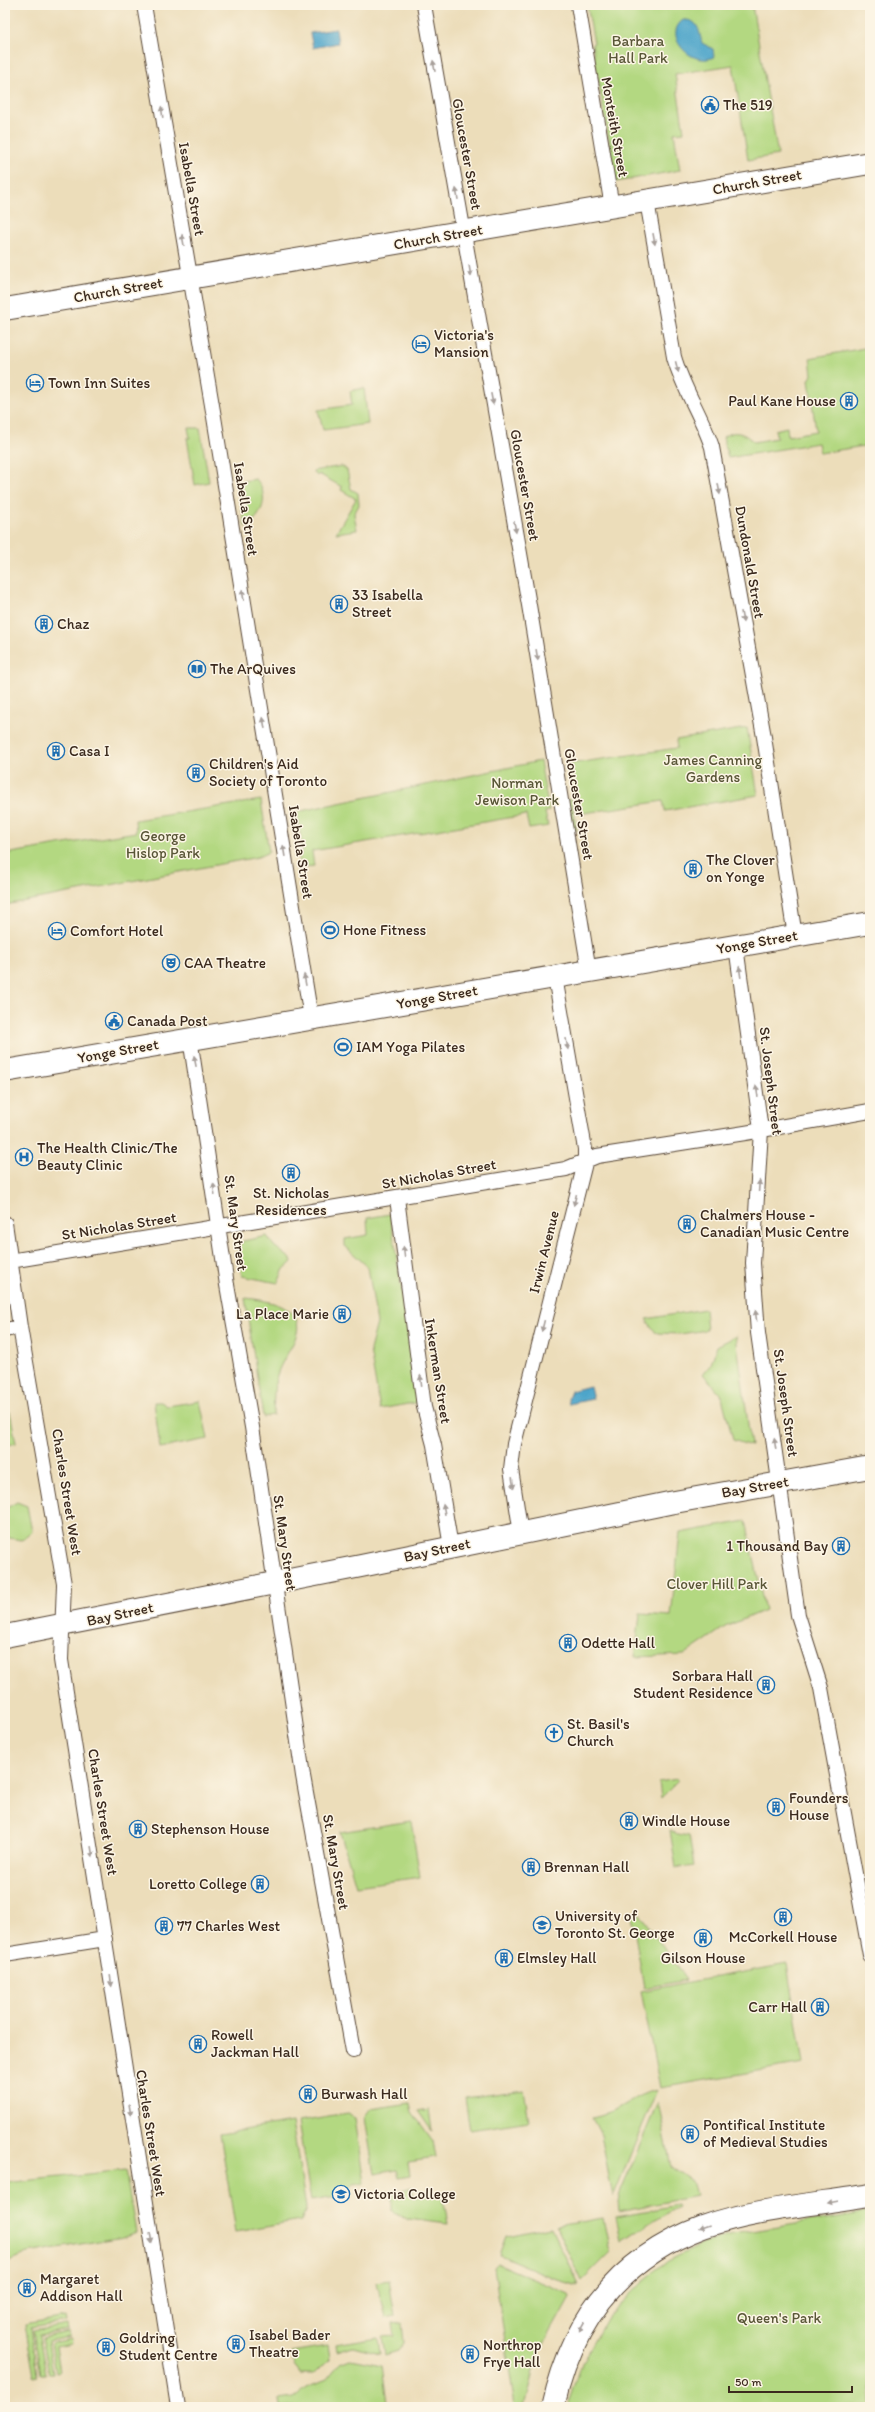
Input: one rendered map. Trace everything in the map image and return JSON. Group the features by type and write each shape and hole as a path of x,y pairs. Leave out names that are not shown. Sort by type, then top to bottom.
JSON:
{"main road":[{"name":"Church Street","path":"5,309 870,163"},
{"name":"Yonge Street","path":"5,1071 190,1038 870,923"},
{"name":"Bay Street","path":"5,1636 274,1584 669,1503 870,1467"},
{"path":"553,2407 570,2351 592,2310 624,2274 656,2250 704,2227 739,2218 870,2195"}],"street":[{"name":"Isabella Street","path":"144,5 311,1018"},
{"name":"Gloucester Street","path":"424,5 529,606 589,971"},
{"name":"Monteith Street","path":"578,5 612,207"},
{"name":"Dundonald Street","path":"647,201 674,357 681,380 706,430 712,447 764,738 795,936"},
{"name":"St. Joseph Street","path":"736,946 761,1130 753,1263 755,1305 798,1615 821,1688 870,1955"},
{"name":"Irwin Avenue","path":"521,1534 511,1469 514,1444 585,1163 585,1149 555,977"},
{"name":"St. Mary Street","path":"190,1038 303,1776 353,2051"},
{"name":"St Nicholas Street","path":"10,1261 220,1228 566,1169 585,1163 598,1156 870,1111"},
{"name":"Inkerman Street","path":"397,1198 424,1407 434,1445 451,1547"},
{"name":"Charles Street West","path":"5,1223 20,1327 64,1584 61,1660 178,2407"},
{"path":"5,1330 20,1327"},
{"path":"5,1955 105,1938"}],"green space":[{"name":"Barbara Hall Park","path":"587,5 752,5 778,155 748,160 733,65 675,74 684,132 674,133 680,170 616,182 592,44 594,43"},
{"path":"870,347 870,445 820,453 818,443 728,458 723,437 732,433 743,434 754,442 777,438 775,430 787,427 788,436 816,431 809,380 812,375 810,358"},
{"path":"364,388 368,424 323,430 318,410 352,405 350,391"},
{"path":"188,428 200,428 209,482 195,485 187,438 190,438"},
{"path":"342,466 347,470 351,489 358,493 359,505 354,514 357,530 336,533 356,499 341,490 342,487 319,474 317,476 313,471"},
{"path":"256,479 263,492 262,506 256,518 245,527 237,482"},
{"name":"James Canning Gardens","path":"747,728 758,795 665,811 663,801 578,814 569,764 677,748 676,740"},
{"name":"Norman Jewison Park","path":"540,761 549,811 545,812 548,826 529,829 526,815 312,851 314,866 304,867 300,863 299,857 303,849 296,812"},
{"path":"572,799 577,831 571,828 566,800"},
{"name":"George Hislop Park","path":"261,800 269,852 258,857 5,905 5,854 136,832 135,820"},
{"path":"390,1214 419,1402 380,1409 370,1350 377,1323 368,1267 345,1246 345,1239 368,1235 367,1218"},
{"path":"267,1236 274,1246 291,1259 292,1262 284,1269 278,1283 242,1276 238,1247 243,1241"},
{"path":"245,1298 274,1303 283,1307 291,1312 296,1319 298,1328 291,1348 277,1375 274,1390 273,1415 263,1417"},
{"path":"705,1309 707,1330 680,1334 656,1333 646,1319"},
{"path":"736,1336 751,1446 733,1440 721,1394 703,1374 711,1364 717,1346"},
{"path":"200,1401 208,1439 160,1448 154,1402 161,1402 167,1406"},
{"path":"5,1412 10,1412 16,1443 5,1446"},
{"path":"17,1502 27,1506 32,1532 22,1540 9,1538 6,1532 5,1509"},
{"name":"Clover Hill Park","path":"746,1521 765,1610 725,1627 684,1655 635,1657 640,1614 671,1616 680,1533"},
{"path":"677,1779 678,1781 661,1798 659,1782"},
{"path":"411,1821 420,1877 356,1886 340,1832"},
{"path":"670,1830 677,1834 689,1836 694,1865 676,1868"},
{"path":"640,1914 686,1980 644,1988 632,1916"},
{"path":"787,1964 803,2063 660,2088 641,1991"},
{"path":"524,2090 529,2121 470,2130 465,2098"},
{"path":"657,2090 613,2197 601,2135 592,2118 601,2116 648,2092"},
{"path":"658,2102 671,2167 692,2182 696,2196 619,2211 618,2203 621,2190"},
{"path":"410,2103 412,2112 433,2141 436,2158 408,2162 410,2176 398,2178 396,2170 374,2174 365,2117 371,2109"},
{"path":"429,2109 432,2131 418,2111"},
{"path":"347,2114 355,2118 365,2182 354,2184 349,2189 349,2195 311,2201 298,2122"},
{"path":"292,2122 306,2208 301,2221 236,2232 220,2134"},
{"path":"125,2170 136,2232 122,2237 28,2253 5,2263 5,2183"},
{"path":"412,2187 414,2197 442,2193 448,2224 408,2219 392,2211 392,2197 395,2192"},
{"path":"678,2205 679,2207 651,2222 621,2242 616,2216"},
{"name":"Queen's Park","path":"870,2212 870,2407 568,2407 582,2363 607,2318 642,2282 668,2261 700,2245 728,2235"},
{"path":"603,2218 610,2252 581,2281 556,2226"},
{"path":"551,2227 578,2285 554,2278 500,2255 507,2236"},
{"path":"498,2264 569,2294 570,2297 539,2353 525,2406 515,2407 494,2268"},
{"path":"389,2280 395,2317 385,2319 377,2282"},
{"path":"65,2317 66,2322 31,2328 38,2375 34,2376 25,2324"},
{"path":"402,2323 404,2343 398,2351 385,2355 382,2337 394,2336 392,2324"},
{"path":"67,2325 68,2330 39,2335 46,2374 41,2374 33,2331"},
{"path":"68,2332 69,2337 48,2341 53,2373 49,2373 42,2337"},
{"path":"378,2338 380,2354 353,2347 337,2352 336,2345"},
{"path":"70,2339 71,2344 56,2347 60,2371 56,2372 51,2343"},
{"path":"327,2346 329,2359 314,2374 301,2374 294,2365 291,2352"},
{"path":"350,2359 382,2365 387,2403 384,2406 280,2407 279,2400 293,2398 307,2387 327,2379 340,2363"}],"water":[{"path":"683,20 692,21 695,24 699,30 702,43 713,49 714,57 708,59 695,58 683,50 676,38 676,31 678,25"},
{"path":"336,29 338,43 313,48 310,33"},
{"path":"590,1386 593,1399 569,1404 568,1399 571,1391"}],"place":[{"name":"The 519","path":"710,105"},
{"name":"Victoria's Mansion","path":"421,344"},
{"name":"Town Inn Suites","path":"35,383"},
{"name":"Paul Kane House","path":"849,401"},
{"name":"33 Isabella Street","path":"339,604"},
{"name":"Chaz","path":"44,624"},
{"name":"The ArQuives","path":"197,669"},
{"name":"Casa I","path":"56,751"},
{"name":"Children's Aid Society of Toronto","path":"196,773"},
{"name":"The Clover on Yonge","path":"693,869"},
{"name":"Hone Fitness","path":"330,930"},
{"name":"Comfort Hotel","path":"57,931"},
{"name":"CAA Theatre","path":"171,963"},
{"name":"Canada Post","path":"114,1021"},
{"name":"IAM Yoga Pilates","path":"343,1047"},
{"name":"The Health Clinic/The Beauty Clinic","path":"24,1157"},
{"name":"St. Nicholas Residences","path":"291,1173"},
{"name":"Chalmers House - Canadian Music Centre","path":"687,1224"},
{"name":"La Place Marie","path":"342,1314"},
{"name":"1 Thousand Bay","path":"841,1546"},
{"name":"Odette Hall","path":"568,1643"},
{"name":"Sorbara Hall Student Residence","path":"766,1685"},
{"name":"St. Basil's Church","path":"554,1733"},
{"name":"Founders House","path":"776,1807"},
{"name":"Windle House","path":"629,1821"},
{"name":"Stephenson House","path":"138,1829"},
{"name":"Brennan Hall","path":"531,1867"},
{"name":"Loretto College","path":"260,1884"},
{"name":"McCorkell House","path":"783,1917"},
{"name":"University of Toronto St. George","path":"542,1925"},
{"name":"77 Charles West","path":"164,1926"},
{"name":"Gilson House","path":"703,1938"},
{"name":"Elmsley Hall","path":"504,1958"},
{"name":"Carr Hall","path":"820,2007"},
{"name":"Rowell Jackman Hall","path":"198,2044"},
{"name":"Burwash Hall","path":"308,2094"},
{"name":"Pontifical Institute of Medieval Studies","path":"690,2134"},
{"name":"Victoria College","path":"341,2194"},
{"name":"Margaret Addison Hall","path":"27,2288"},
{"name":"Isabel Bader Theatre","path":"236,2344"},
{"name":"Goldring Student Centre","path":"106,2347"},
{"name":"Northrop Frye Hall","path":"470,2354"}]}
